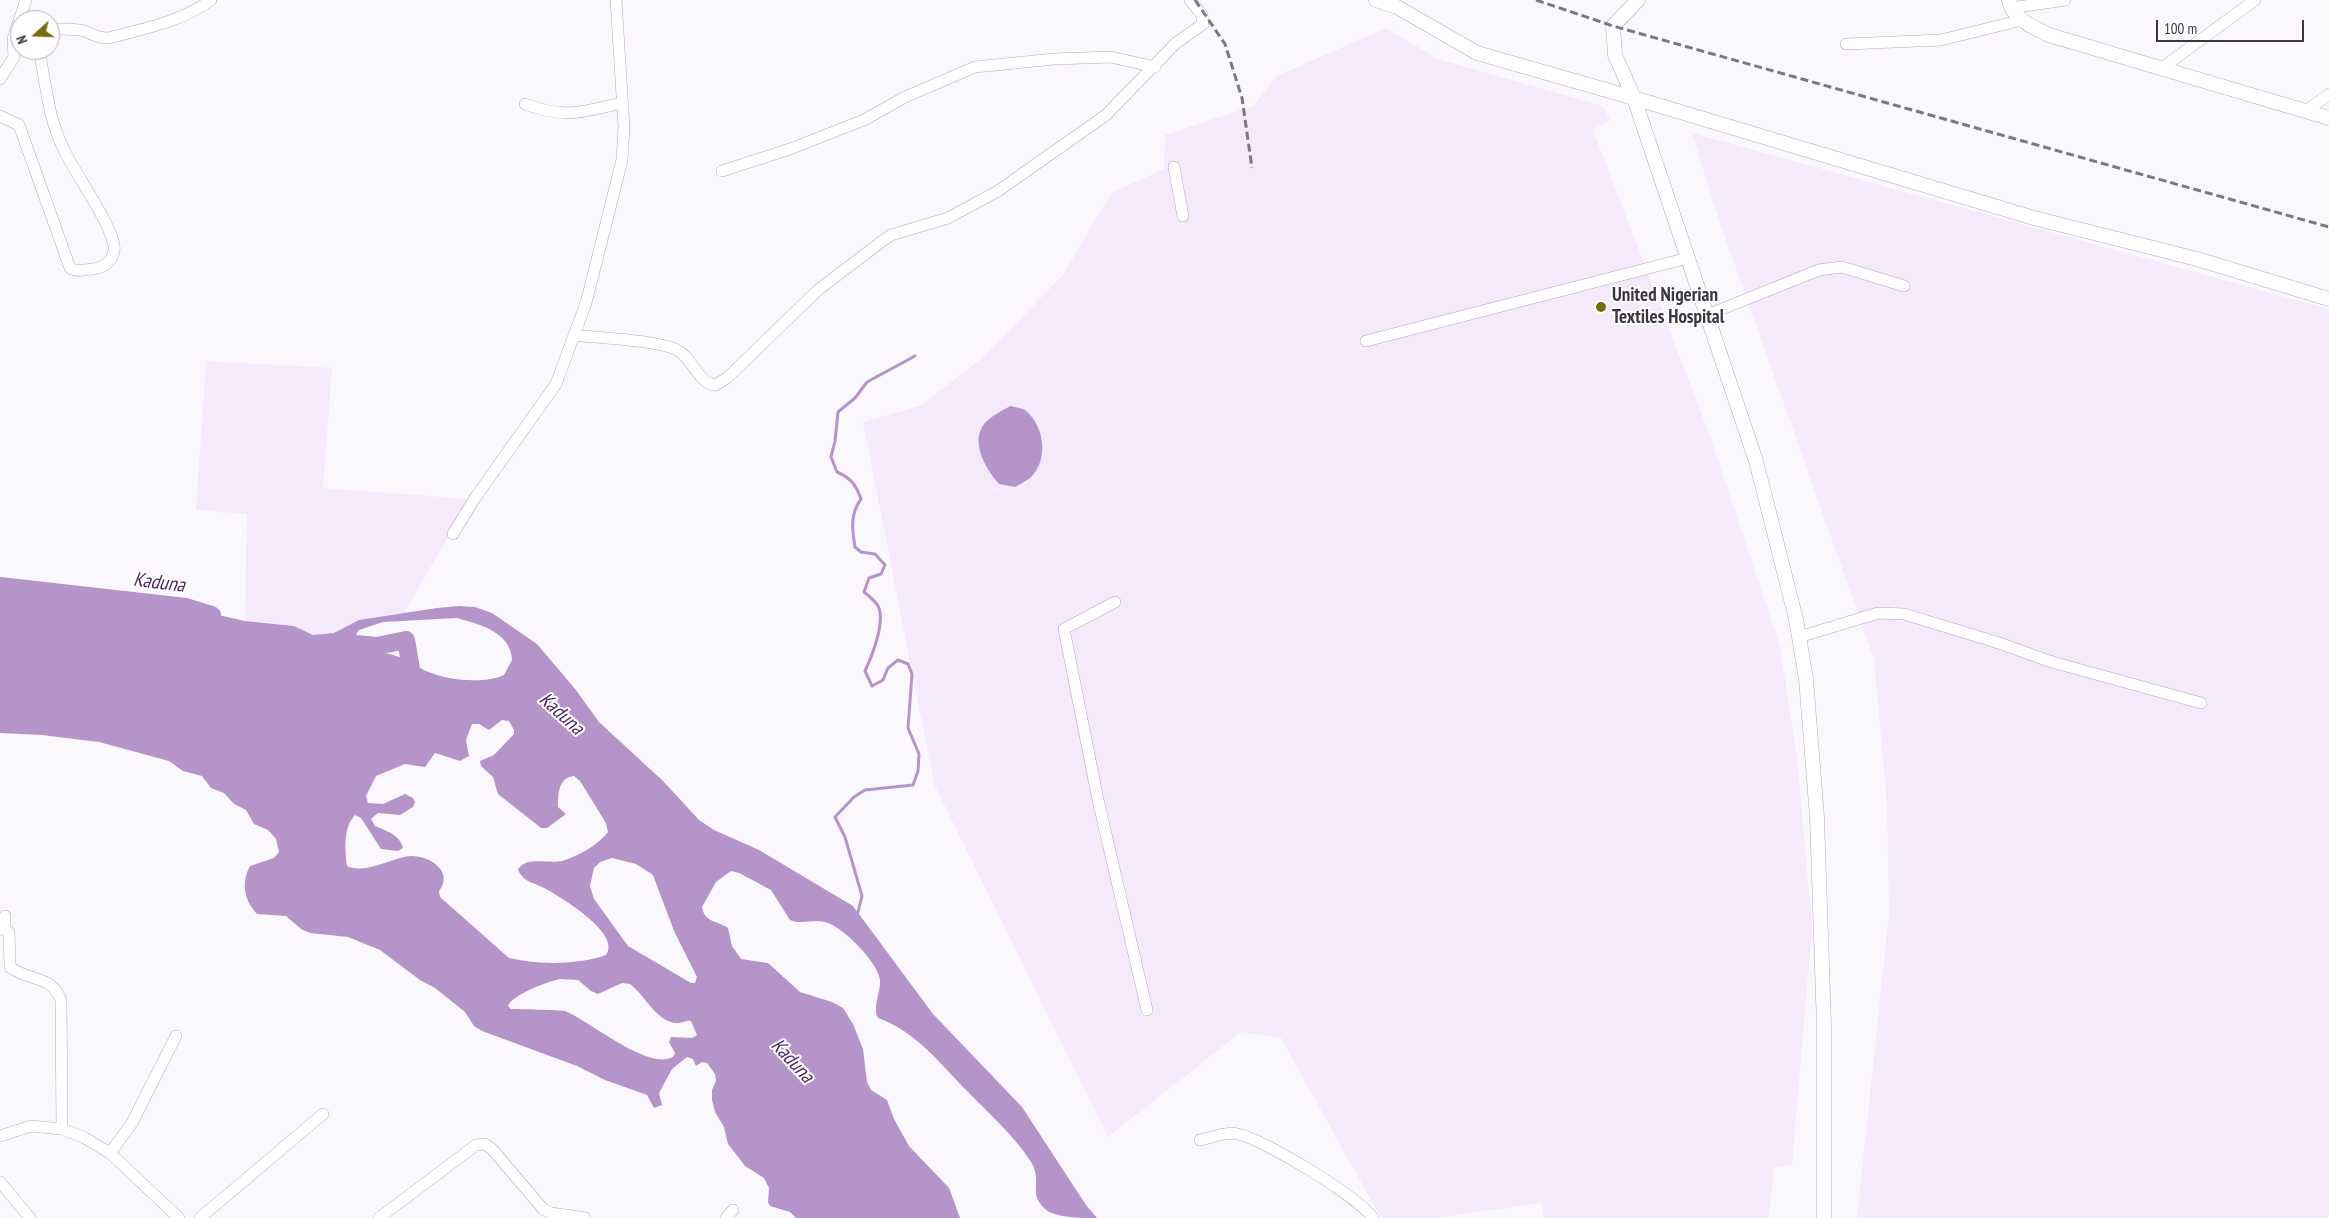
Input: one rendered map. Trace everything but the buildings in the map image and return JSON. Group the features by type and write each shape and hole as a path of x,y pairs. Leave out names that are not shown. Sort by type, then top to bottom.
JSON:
{"street":[{"path":"60,29 86,32 98,38 108,38 168,22 200,8 211,0"},
{"path":"453,534 475,498 556,384 595,268 622,160 624,127 616,0"},
{"path":"574,335 638,342 676,349 684,354 707,383 716,385 728,376 818,290 891,235 948,218 998,191 1106,115 1155,67 1176,43 1203,24 1202,15 1190,0"},
{"path":"1376,0 1397,7 1478,53 2034,218 2197,259 2329,299"},
{"path":"1638,0 1613,26 1615,56 1634,98 1758,470 1771,515 1799,637 1806,679 1817,817 1824,1026 1824,1218"},
{"path":"2010,4 2065,0"},
{"path":"2162,68 2255,0"},
{"path":"2010,4 2022,20 2049,35 2329,118"},
{"path":"1846,44 1940,40 2022,20"},
{"path":"722,171 864,120 905,97 975,67 1054,59 1112,57 1155,67"},
{"path":"0,78 12,60"},
{"path":"0,116 19,125 70,268 76,270 97,269 107,265 114,255 114,244 50,120 41,60"},
{"path":"2305,112 2329,94"},
{"path":"525,104 549,113 577,113 622,103"},
{"path":"1174,167 1183,216"},
{"path":"1366,341 1688,258"},
{"path":"1706,315 1819,270 1842,267 1904,286"},
{"path":"1114,602 1064,629 1098,800 1147,1010"},
{"path":"1799,637 1878,613 1904,614 1996,642 2052,662 2201,703"},
{"path":"5,916 4,930 9,932 5,969 48,982 57,990 61,1000 62,1129"},
{"path":"110,1153 132,1123 176,1036"},
{"path":"200,1218 323,1114"},
{"path":"0,1136 31,1126 62,1129 83,1137 110,1153 179,1218"},
{"path":"1200,1140 1235,1133 1262,1142 1349,1196 1373,1218"},
{"path":"379,1218 476,1145 485,1144 492,1149 548,1216 585,1218"},
{"path":"0,1182 30,1218"}],"shaded area":[{"path":"1386,28 1438,59 1603,106 1610,120 1593,130 1707,428 1780,647 1797,757 1812,928 1792,1164 1774,1168 1769,1218 1544,1218 1542,1203 1435,1218 1381,1218 1281,1038 1241,1032 1108,1137 934,784 863,422 920,406 981,359 1063,275 1111,193 1164,169 1165,135 1253,106 1277,76"},
{"path":"1692,133 2329,309 2329,1218 1857,1218 1889,913 1887,803 1874,659 1718,217"},
{"path":"206,361 332,368 323,488 470,499 404,613 359,620 339,631 313,635 294,626 245,621 247,514 196,510"}],"water":[{"path":"1010,406 1025,410 1031,416 1040,433 1042,442 1041,460 1037,469 1030,478 1015,487 999,484 981,456 979,447 980,431 984,424"},
{"path":"0,589 192,609 245,621 294,626 313,635 334,633 359,620 437,608 475,607 492,613 537,644 576,690 599,722 663,781 699,820 714,830 759,850 853,906 933,1014 1022,1107 1086,1205 1097,1218 1078,1218 1060,1215 1049,1212 1042,1206 1036,1194 1035,1169 1009,1134 916,1040 892,1024 878,1018 876,1004 880,980 878,973 866,955 849,937 825,922 798,922 790,920 771,890 739,873 731,871 716,882 702,907 703,912 708,919 728,928 732,946 741,959 768,963 800,992 832,1002 843,1008 853,1024 863,1049 867,1082 871,1090 887,1100 894,1119 909,1146 949,1188 960,1218 796,1218 790,1212 770,1206 768,1202 769,1188 764,1178 745,1166 728,1144 724,1127 715,1112 712,1100 712,1090 716,1081 715,1074 707,1063 702,1062 696,1066 693,1059 687,1057 672,1069 659,1093 662,1105 654,1108 647,1095 605,1080 577,1066 482,1031 474,1026 465,1012 435,988 420,980 380,950 348,937 310,933 301,929 286,916 257,914 249,903 245,891 245,879 250,866 274,858 279,852 276,839 268,830 254,824 246,810 234,804 224,793 211,788 202,776 183,771 169,761 99,742 42,735 0,733","holes":["457,618 466,620 500,636 506,642 512,660 504,675 495,678 462,680 439,676 399,657 369,649 358,643 354,638 359,630 383,622","502,720 509,721 514,730 514,734 494,755 480,761 481,766 493,777 498,794 541,828 547,828 566,814 558,807 560,787 565,780 574,776 580,781 606,823 608,832 593,846 581,853 557,862 537,861 526,863 518,870 524,878 564,900 598,927 606,937 609,947 606,955 583,961 558,963 533,962 509,958 440,897 439,891 444,878 438,866 433,862 411,856 370,867 354,868 347,866 345,846 347,832 348,826 355,815 361,818 381,849 398,851 403,848 396,837 375,826 371,819 378,813 400,815 413,807 415,802 413,798 405,794 383,804 368,803 366,796 376,776 405,764 425,767 435,753 460,761 469,756 466,740 472,724 479,724 489,730","612,858 636,864 653,875 674,931 697,977 695,983 691,983 628,946 594,899 590,886 594,868 600,862","560,979 578,980 591,991 598,994 622,983 630,984 656,1012 668,1021 675,1023 691,1021 697,1035 692,1038 671,1037 669,1042 675,1053 673,1057 662,1059 649,1057 634,1051 565,1011 511,1009 508,1006 516,997"]}],"waterway":[{"path":"857,916 862,896 845,837 835,817 854,797 865,790 913,785 918,771 919,754 908,728 912,674 908,664 898,660 888,668 883,680 872,686 865,671 877,638 880,612 874,600 864,592 869,578 881,574 885,565 875,554 861,552 855,547 853,516 861,499 852,482 837,472 831,457 838,412 855,398 867,382 915,356"},
{"name":"Kaduna","path":"0,586 186,607 212,615"},
{"name":"Kaduna","path":"335,642 377,646 406,640 414,686"}],"railway":[{"path":"1195,0 1225,44 1242,98 1252,168"},
{"path":"1536,0 1613,26 2329,227"}],"place":[{"name":"United Nigerian Textiles Hospital","path":"1601,307"}]}
